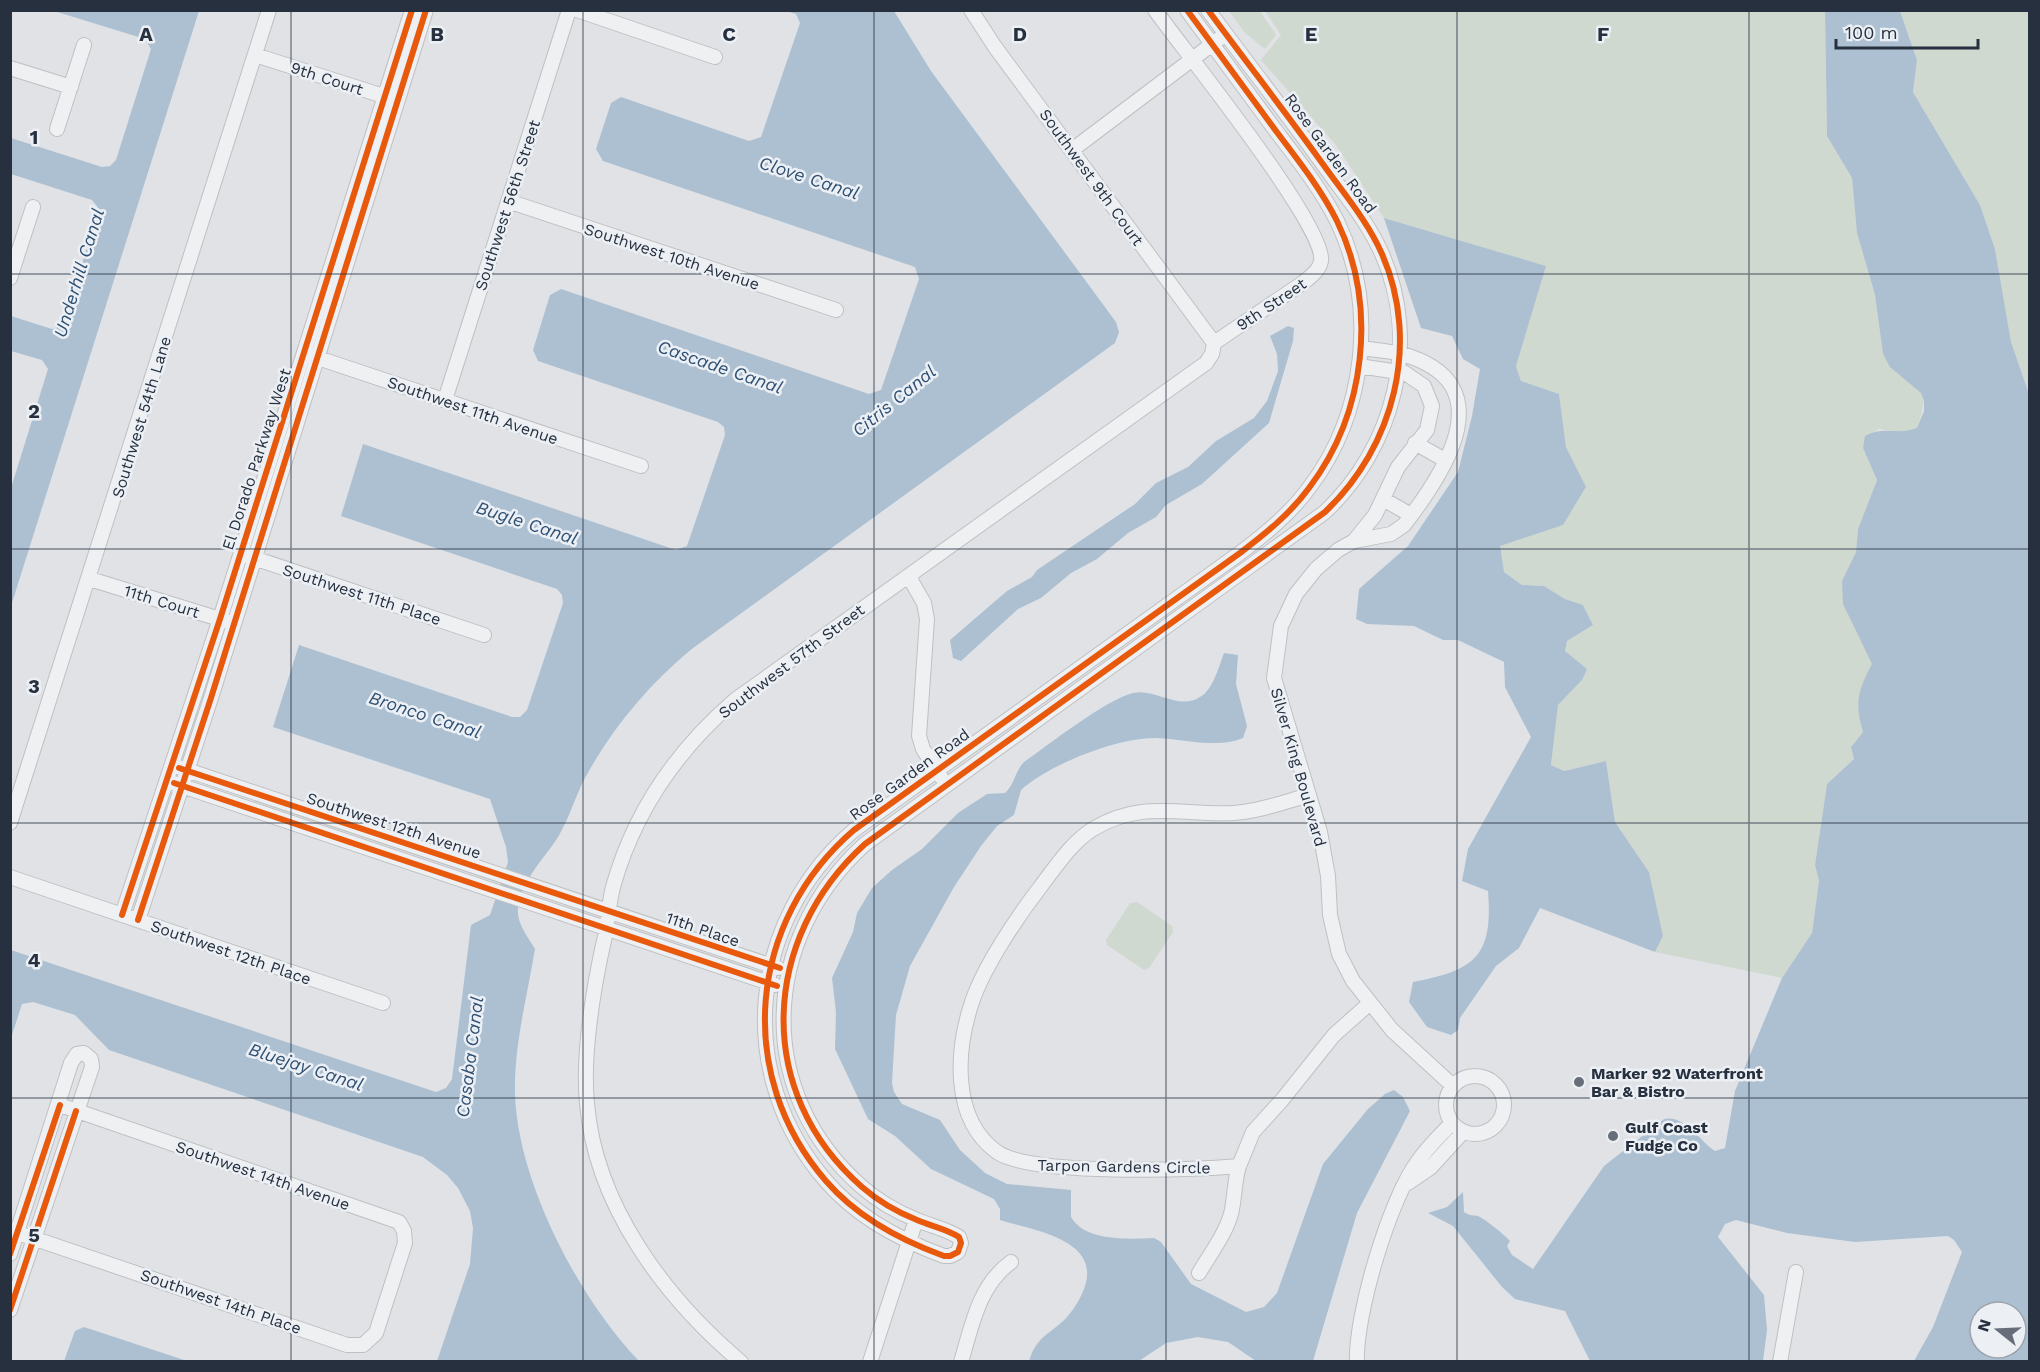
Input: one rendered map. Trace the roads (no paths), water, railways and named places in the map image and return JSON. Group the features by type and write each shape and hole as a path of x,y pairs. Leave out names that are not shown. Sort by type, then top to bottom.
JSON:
{"street":[{"name":"Southwest 54th Lane","path":"10,823 90,579 269,10"},
{"name":"El Dorado Parkway West","path":"392,98 411,10"},
{"name":"El Dorado Parkway West","path":"122,915 240,554 310,355 392,98 426,10"},
{"name":"Southwest 56th Street","path":"445,400 569,10"},
{"path":"577,10 715,57"},
{"name":"Southwest 9th Court","path":"972,10 1214,343"},
{"path":"1155,10 1191,61"},
{"name":"Rose Garden Road","path":"1187,10 1319,189 1338,222 1351,259 1359,293 1361,348 1359,366 1347,416 1331,454 1310,488 1281,520 1238,554 854,830 823,861 788,917 771,965 764,1022 768,1058 778,1100 790,1128 805,1154 838,1193 863,1215 908,1242 944,1256 954,1255 960,1248 959,1237 916,1220 885,1204 862,1187 831,1155 811,1126 794,1085 787,1059 783,1020 788,971 804,922 835,874 865,844 1325,512 1352,484 1373,451 1388,416 1398,371 1400,329 1395,290 1376,242 1350,201 1208,10"},
{"path":"1072,150 1226,34"},
{"path":"57,129 84,45"},
{"name":"9th Court","path":"255,55 392,98"},
{"name":"9th Street","path":"1191,61 1289,192 1316,239 1322,260 1317,271 1304,282 1214,343"},
{"path":"10,68 71,87"},
{"name":"Southwest 10th Avenue","path":"508,201 836,310"},
{"path":"10,278 15,247 33,207"},
{"name":"Southwest 57th Street","path":"741,1362 689,1314 653,1268 620,1212 601,1165 589,1116 586,1080 606,930 613,888 635,828 662,780 695,737 735,700 1206,363 1212,354 1214,343"},
{"path":"1359,366 1405,373 1424,386 1432,402 1456,394 1437,370 1400,354 1361,348"},
{"name":"El Dorado Parkway West","path":"138,920 255,559 310,355"},
{"name":"Southwest 11th Avenue","path":"310,355 642,466"},
{"name":"Silver King Boulevard","path":"1453,1086 1392,1030 1353,981 1339,954 1330,915 1328,876 1320,832 1276,692 1274,678 1277,643 1288,609 1305,582 1326,559 1354,541 1391,534 1411,515 1445,460 1456,437 1461,412 1456,394"},
{"name":"Silver King Boulevard","path":"1354,541 1383,499 1398,467 1427,430 1431,420 1432,402"},
{"path":"1415,443 1445,460"},
{"path":"1383,499 1411,515"},
{"name":"Southwest 11th Place","path":"240,554 484,635"},
{"path":"909,577 918,590 927,619 919,736 936,771 946,785"},
{"name":"11th Court","path":"90,579 235,624"},
{"name":"Southwest 12th Avenue","path":"171,765 609,912"},
{"name":"Southwest 12th Avenue","path":"166,780 606,930"},
{"name":"Tarpon Gardens Circle","path":"1239,1166 1199,1169 1037,1166 1019,1162 998,1153 971,1123 963,1101 961,1075 964,1038 972,1001 1015,920 1069,849 1092,830 1120,815 1152,809 1233,813 1262,809 1309,795"},
{"name":"Southwest 12th Place","path":"10,877 383,1003"},
{"name":"11th Place","path":"609,912 788,971"},
{"name":"11th Place","path":"606,930 785,988"},
{"name":"Tarpon Gardens Circle","path":"1199,1273 1226,1228 1231,1213 1239,1166 1252,1131 1282,1100 1334,1035 1370,1002"},
{"path":"10,1254 60,1105 71,1063 77,1054 84,1053 91,1059 92,1067 10,1310"},
{"path":"1466,1077 1482,1077 1496,1086 1504,1102 1503,1111 1495,1126 1480,1134 1457,1127 1446,1105 1453,1086 1466,1077"},
{"name":"Southwest 14th Avenue","path":"60,1105 394,1219 403,1227 405,1237 391,1288"},
{"path":"1357,1362 1361,1316 1389,1220 1417,1162 1457,1127"},
{"path":"870,1362 916,1220"},
{"name":"Southwest 14th Place","path":"18,1233 356,1346 369,1342 376,1333 391,1288"},
{"path":"961,1362 982,1296 994,1276 1011,1262"},
{"path":"1780,1362 1796,1272"}],"water":[{"path":"54,11 199,11 11,606 11,488 48,369 42,360 11,351 11,316 52,329 63,325 99,209 92,200 11,174 11,138 102,167 110,166 116,160 151,49 145,39"},
{"path":"786,11 894,11 931,71 1116,322 1119,332 1115,343 693,648 661,676 619,724 607,742 585,778 562,830 524,887 518,908 523,930 535,949 519,1039 515,1093 518,1127 527,1163 539,1200 555,1237 595,1305 639,1361 437,1361 470,1264 473,1228 470,1211 458,1188 447,1175 423,1157 109,1050 75,1015 33,1002 22,1004 11,1038 11,950 436,1092 446,1088 452,1079 471,925 490,915 508,862 506,847 490,799 273,727 299,645 512,717 520,717 527,710 563,603 562,595 557,589 341,516 363,444 676,550 687,546 725,435 724,427 718,422 538,361 533,350 550,295 561,289 869,394 881,390 919,279 915,267 603,161 596,149 611,103 621,97 749,141 761,137 800,23 796,14"},
{"path":"1825,11 1900,11 1917,60 1913,92 1980,205 1995,249 2011,342 2029,394 2029,1361 1914,1361 1933,1327 1962,1252 1954,1240 1948,1236 1855,1242 1787,1233 1736,1220 1725,1224 1718,1237 1764,1295 1767,1330 1763,1361 1590,1361 1565,1311 1515,1299 1502,1287 1453,1226 1428,1213 1447,1207 1463,1192 1464,1212 1478,1216 1500,1231 1510,1241 1507,1246 1512,1255 1533,1269 1604,1166 1664,1119 1678,1120 1685,1124 1715,1151 1725,1148 1735,1091 1782,978 1812,933 1819,881 1815,865 1827,784 1854,759 1851,747 1863,732 1858,705 1859,697 1872,664 1843,604 1842,581 1856,552 1858,529 1877,480 1863,448 1865,436 1879,431 1903,431 1917,428 1924,411 1921,393 1890,367 1883,354 1875,295 1857,233 1852,178 1827,136"},
{"path":"1384,218 1546,266 1516,366 1521,381 1559,394 1566,447 1586,487 1563,525 1500,546 1504,572 1522,585 1544,586 1565,599 1583,605 1593,625 1567,641 1565,651 1587,669 1582,680 1558,705 1551,765 1564,771 1606,761 1615,822 1649,872 1663,936 1655,952 1540,908 1519,948 1496,966 1460,1018 1458,1030 1451,1035 1427,1027 1409,1002 1413,982 1452,972 1466,965 1483,945 1489,913 1488,891 1462,881 1468,849 1531,737 1505,687 1504,662 1458,640 1443,640 1414,626 1367,624 1356,619 1359,589 1408,546 1458,472 1472,416 1480,369 1463,359 1452,336 1421,328"},
{"path":"1288,326 1294,328 1293,341 1269,423 1202,484 1166,505 1156,517 1128,533 1097,559 1071,573 1041,598 1018,609 961,661 953,658 950,640 1007,591 1032,577 1037,570 1135,504 1156,483 1188,467 1216,441 1254,418 1267,401 1278,371 1277,354 1270,336"},
{"path":"1224,653 1238,655 1236,684 1247,726 1243,738 1222,743 1157,738 1123,742 1066,762 1021,790 1014,815 997,826 981,846 954,887 910,966 896,1015 892,1083 894,1092 902,1104 940,1120 960,1150 985,1173 1007,1184 1071,1190 1071,1217 1086,1231 1109,1237 1154,1238 1161,1242 1191,1284 1246,1312 1264,1307 1277,1293 1323,1164 1368,1109 1385,1094 1394,1090 1403,1097 1410,1111 1357,1213 1313,1361 1256,1361 1228,1342 1198,1337 1166,1343 1139,1361 1029,1361 1040,1340 1067,1317 1079,1300 1087,1272 1083,1259 1074,1248 1061,1240 1046,1233 1000,1220 1000,1209 994,1199 931,1169 895,1136 868,1119 835,1049 836,1012 832,978 853,932 857,913 872,888 892,870 922,849 958,813 987,794 1005,793 1024,762 1093,713 1121,697 1142,692 1183,702 1192,701 1205,694 1218,671"},
{"path":"84,1327 187,1361 64,1361 75,1331"}],"place":[{"name":"Marker 92 Waterfront Bar & Bistro","path":"1579,1082"},
{"name":"Gulf Coast Fudge Co","path":"1613,1136"}],"water label":[{"name":"Clove Canal","path":"809,178"},
{"name":"Underhill Canal","path":"79,273"},
{"name":"Cascade Canal","path":"720,367"},
{"name":"Citris Canal","path":"894,401"},
{"name":"Bugle Canal","path":"527,523"},
{"name":"Bronco Canal","path":"425,715"},
{"name":"Casaba Canal","path":"470,1057"},
{"name":"Bluejay Canal","path":"306,1067"}]}
